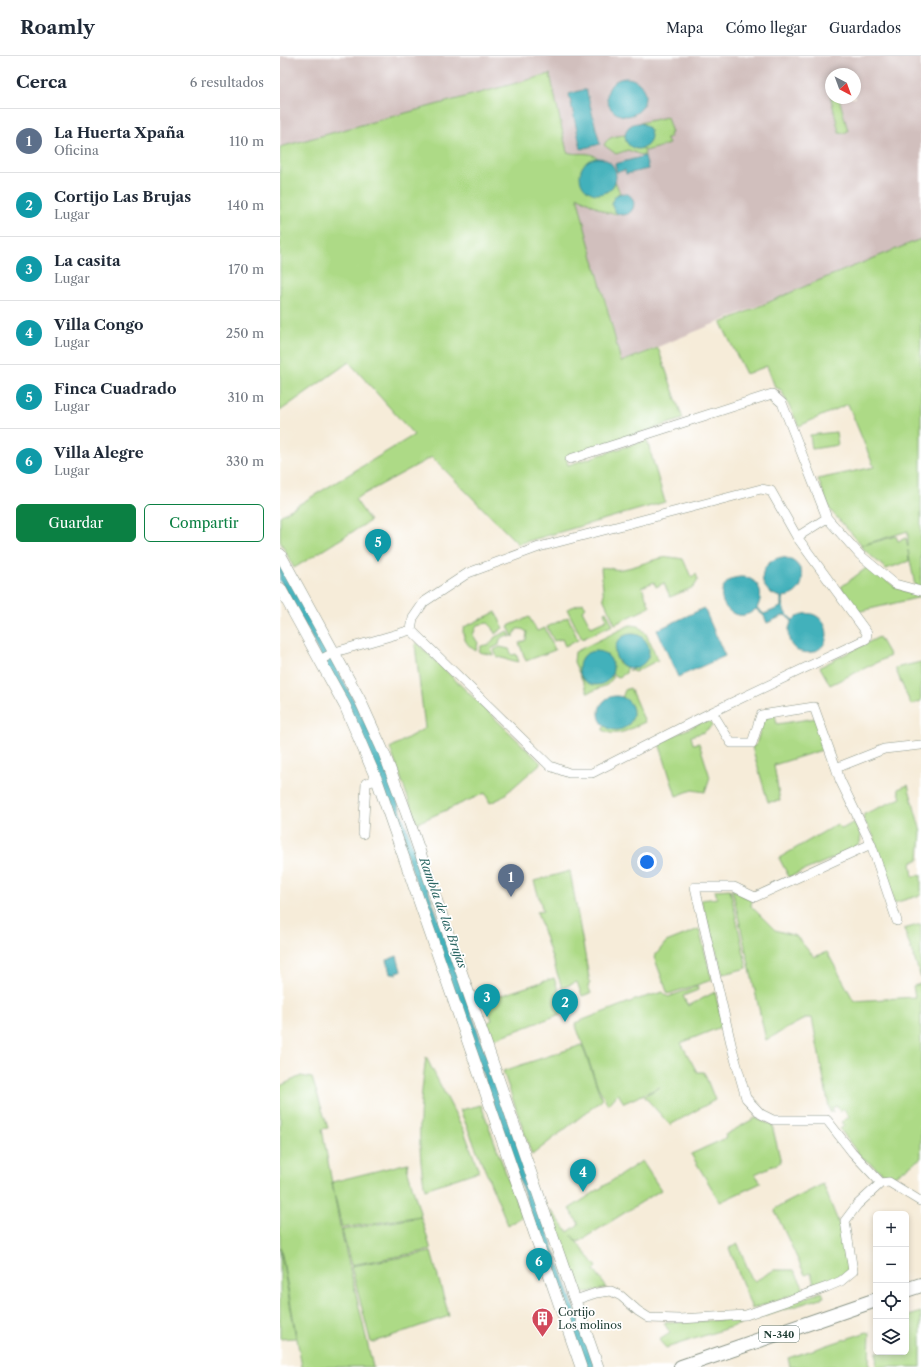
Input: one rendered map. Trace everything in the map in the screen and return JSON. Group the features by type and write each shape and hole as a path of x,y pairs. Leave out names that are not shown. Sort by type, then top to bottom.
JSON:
{"highway":[{"path":"909,1289 921,1285"},
{"name":"N-340","path":"681,1367 873,1301"}],"street":[{"path":"570,459 772,394 782,403 827,518 860,555 895,584 921,591"},
{"path":"761,489 771,492 797,537 867,633 866,639 712,712 592,773 569,772 550,766 411,630 412,618 424,602 468,573 539,547 761,489"},
{"path":"797,537 827,518"},
{"path":"280,554 360,700 375,733 406,812 598,1367"},
{"path":"280,588 345,706 377,780 581,1367"},
{"path":"321,660 334,653 411,630"},
{"path":"712,712 731,743 752,743 761,715 814,708 840,780 871,844 897,921"},
{"path":"836,768 884,749 921,745"},
{"path":"363,834 366,783 377,780"},
{"path":"871,844 755,897 734,887 695,887 732,1048 746,1098 761,1114 773,1120 827,1120 852,1152 881,1183"},
{"path":"575,1300 596,1293 611,1291 621,1296 638,1311 649,1318 680,1319 746,1314 827,1287 841,1281 853,1272 845,1221 857,1205 881,1183 889,1182 920,1201"}],"shaded area":[{"path":"280,56 921,56 921,239 621,362 609,311 585,231 345,130 280,147"}],"green space":[{"path":"550,74 567,152 575,154 591,154 598,158 587,162 583,167 613,186 615,181 620,193 617,194 617,213 621,214 607,213 577,196 621,362 658,348 683,419 566,457 568,465 647,440 665,502 518,544 432,457 355,499 370,521 294,568 280,541 280,516 414,435 349,362 280,411 280,147"},
{"path":"832,104 841,104 848,131 844,133 839,132"},
{"path":"667,117 672,133 669,134 670,137 666,138 669,144 646,151 644,149 645,155 628,150 616,154 604,145 610,138 625,135 635,149 644,148 644,124 639,123"},
{"path":"921,239 921,587 915,586 908,550 909,561 886,569 860,546 896,536 898,541 906,538 908,547 908,531 862,545 830,510 818,479 874,467 848,404 799,426 781,390 775,387 767,366 746,374 721,323 815,282"},
{"path":"836,432 838,445 812,449 810,435"},
{"path":"670,557 683,559 691,577 696,574 698,580 694,587 670,597 664,583 656,587 654,582 642,587 650,607 615,624 604,600 601,568 622,569"},
{"path":"869,566 895,587 921,597 857,612 841,587"},
{"path":"583,603 586,607 582,610 591,627 607,620 604,612 606,611 613,625 582,639 567,609"},
{"path":"496,612 503,628 495,634 493,628 488,623 477,625 473,635 478,643 476,651 468,645 465,640 463,634 464,627"},
{"path":"529,617 537,631 545,628 555,650 526,661 519,643 526,640 527,632 522,629 517,629 513,637 508,626"},
{"path":"568,617 578,640 565,646 562,639 554,641 547,627"},
{"path":"630,625 639,626 646,634 658,660 635,672 629,670 632,669 615,652 618,662 627,668 626,673 619,677 611,674 613,670 601,652 590,652 607,680 611,676 614,677 607,685 588,693 574,662 575,652"},
{"path":"508,631 511,637 504,636 500,639 499,645 491,649 493,655 479,652 481,646 490,644 495,637"},
{"path":"879,637 890,656 830,685 820,667"},
{"path":"416,642 541,763 501,798 490,803 485,793 417,823 390,748 425,728 415,645"},
{"path":"500,647 509,649 512,655 516,654 519,662 497,657 494,650"},
{"path":"921,662 921,701 911,705 895,668"},
{"path":"630,688 645,722 619,733 603,730 606,726 608,728 633,710 631,705 622,698 625,690"},
{"path":"775,715 777,724 816,718 825,749 774,765 780,801 768,802 752,747 756,745 764,718"},
{"path":"708,719 713,725 704,732 691,736 693,744 699,743 710,777 705,792 692,790 676,796 659,743"},
{"path":"908,785 921,832 919,859 911,863 913,877 921,874 921,895 894,903 874,837 863,819 864,814 901,798 898,789"},
{"path":"854,822 861,834 860,843 850,851 789,877 779,858 837,824 842,829"},
{"path":"570,871 590,983 588,986 591,993 582,996 577,982 562,988 537,912 543,911 534,881"},
{"path":"730,889 747,968 723,974 701,900 717,898 715,890"},
{"path":"732,889 752,900 751,906 775,930 796,936 814,957 827,952 854,1001 915,997 913,986 921,984 921,1158 896,1175 889,1178 859,1155 840,1129 844,1126 841,1122 849,1117 844,1109 840,1112 837,1106 832,1108 833,1112 830,1112 812,1018 806,1018 766,1040"},
{"path":"921,924 921,978 904,929"},
{"path":"699,929 712,980 668,994 654,957 666,942"},
{"path":"554,978 566,1012 494,1039 487,1023 492,1020 484,1001"},
{"path":"698,986 698,990 683,996 688,1006 715,992 723,1026 681,1043 697,1072 704,1072 715,1100 670,1125 644,1096 660,1087 624,1103 618,1094 608,1105 598,1087 575,1023 635,1000 663,992 668,997"},
{"path":"582,1045 602,1100 532,1155 503,1071"},
{"path":"426,1057 464,1131 479,1171 425,1189 422,1172 420,1123"},
{"path":"301,1076 312,1078 328,1128 322,1129 340,1226 373,1367 302,1367 280,1244 280,1086"},
{"path":"481,1105 522,1217 508,1225 460,1110"},
{"path":"755,1118 772,1125 781,1162 755,1174 761,1183 720,1202 691,1154 726,1138 725,1135"},
{"path":"642,1161 661,1190 578,1242 571,1235 597,1267 594,1270 607,1288 579,1294 550,1209 568,1232 579,1224 569,1209"},
{"path":"408,1163 407,1168 421,1216 342,1228 332,1182"},
{"path":"823,1184 841,1229 849,1268 844,1275 813,1287 809,1286 814,1284 811,1273 805,1275 775,1211 776,1208"},
{"path":"421,1217 431,1250 351,1265 342,1230"},
{"path":"738,1244 751,1277 755,1281 774,1270 794,1270 803,1287 803,1291 752,1309 729,1248"},
{"path":"280,1248 296,1338 280,1339"},
{"path":"431,1252 449,1316 371,1343 351,1266"},
{"path":"822,1292 824,1297 666,1348 659,1340 670,1333 664,1323 737,1319"},
{"path":"921,1312 921,1367 876,1367 877,1355 909,1355 909,1316"},
{"path":"867,1332 870,1333 869,1367 790,1367 788,1358"}],"water":[{"path":"622,78 630,78 640,83 644,90 644,104 640,111 630,116 622,116 612,111 610,108 607,101 607,93 612,83 615,81"},
{"path":"586,89 600,144 581,149 569,94"},
{"path":"638,123 647,127 651,136 647,145 638,149 629,145 625,136 629,127"},
{"path":"645,156 648,169 626,174 625,170 617,172 615,164"},
{"path":"595,158 601,158 611,163 616,176 611,189 601,194 595,194 585,189 580,179 580,173 585,163"},
{"path":"623,193 631,196 634,204 631,212 623,215 615,212 612,204 615,196"},
{"path":"782,557 791,560 797,565 801,571 802,578 801,585 798,590 792,595 783,597 783,608 786,613 793,620 803,614 811,614 819,617 827,631 826,640 822,647 813,652 800,652 794,648 790,642 788,633 792,621 785,615 767,623 764,616 756,609 748,614 740,615 732,613 726,608 723,601 722,594 724,587 730,580 743,577 753,580 759,587 760,599 757,608 764,614 781,607 781,597 773,594 767,589 763,583 762,577 767,565 773,560"},
{"path":"280,559 379,748 595,1367 584,1367 393,816 310,635 280,581"},
{"path":"704,608 725,656 678,677 657,630"},
{"path":"635,634 644,639 648,644 648,658 644,663 639,667 629,668 625,667 616,658 615,648 616,644 625,635"},
{"path":"596,651 608,656 613,668 608,680 596,685 584,680 579,668 584,656"},
{"path":"616,696 628,701 633,713 628,725 616,730 604,725 599,713 604,701"},
{"path":"397,956 401,971 397,972 397,974 390,974 387,960"}],"place":[{"name":"Finca Cuadrado","path":"378,562"},
{"name":"La Huerta Xpaña","path":"511,897"},
{"name":"La casita","path":"487,1017"},
{"name":"Cortijo Las Brujas","path":"565,1022"},
{"name":"Villa Congo","path":"583,1192"},
{"name":"Villa Alegre","path":"539,1281"},
{"name":"Cortijo Los molinos","path":"543,1338"}],"water label":[{"name":"Rambla de las Brujas","path":"443,913"}]}
